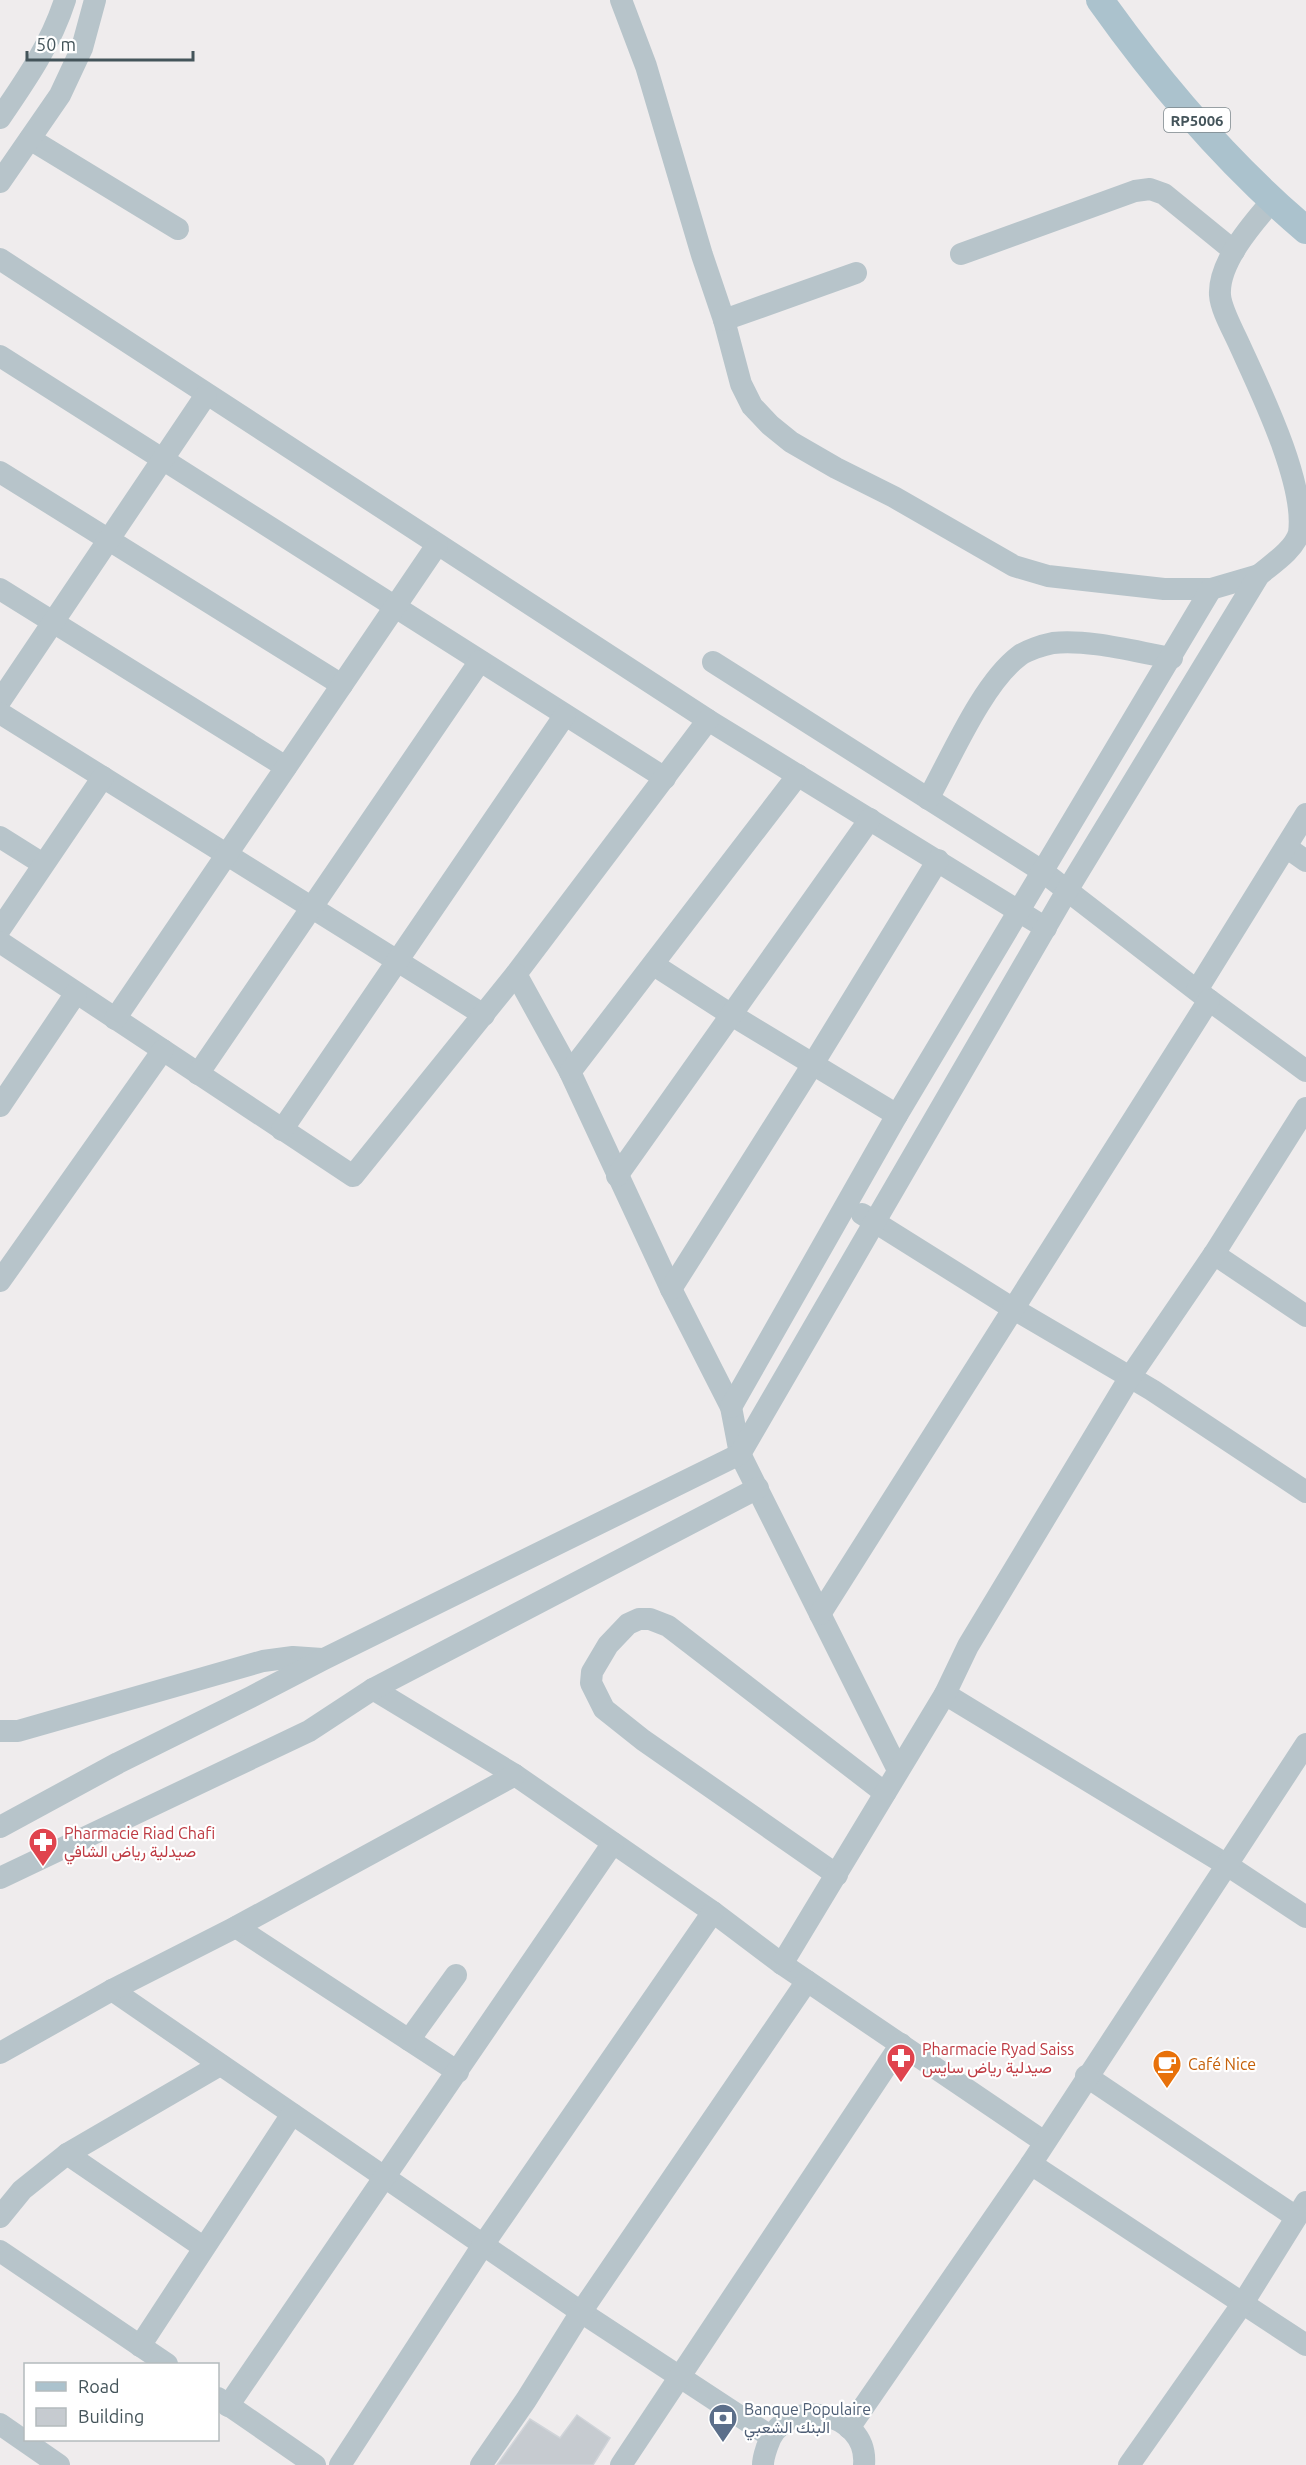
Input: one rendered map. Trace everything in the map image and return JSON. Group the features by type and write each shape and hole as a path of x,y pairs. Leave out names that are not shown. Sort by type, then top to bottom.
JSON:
{"main road":[{"name":"RP5006","path":"1101,1 1130,42 1179,100 1272,201 1304,223"}],"street":[{"path":"0,118 33,70 56,28 65,0"},
{"path":"0,182 60,95 82,48 95,0"},
{"path":"621,0 646,66 702,255 724,320 741,384 752,405 770,425 791,442 894,497 1014,566 1048,576 1164,589 1211,589 1258,575"},
{"path":"30,140 178,229"},
{"path":"961,254 1135,191 1150,189 1164,194 1234,251"},
{"path":"0,1827 118,1763 324,1659 740,1454 1068,889 1258,575 1284,554 1299,534 1303,500 1288,451 1229,322 1220,295 1224,274 1234,251 1247,230 1272,201"},
{"path":"0,259 708,720 1046,928"},
{"path":"724,320 856,273"},
{"path":"0,356 664,778"},
{"path":"0,701 206,395"},
{"path":"0,472 342,685"},
{"path":"115,1019 437,545"},
{"path":"0,589 286,767"},
{"path":"731,1407 897,1115 1172,658 1211,589"},
{"path":"928,799 984,697 1004,671 1020,656 1053,643 1088,644 1172,658"},
{"path":"198,1074 480,661"},
{"path":"713,662 1042,871 1306,1071"},
{"path":"0,713 484,1015"},
{"path":"282,1130 565,715"},
{"path":"0,942 353,1176 516,974 708,720"},
{"path":"570,1072 798,775"},
{"path":"0,928 103,777"},
{"path":"820,1614 1012,1308 1203,995 1306,814"},
{"path":"617,1176 870,819"},
{"path":"0,837 43,864"},
{"path":"1286,847 1306,861"},
{"path":"671,1289 938,860"},
{"path":"654,965 897,1115"},
{"path":"516,974 570,1072 671,1289 731,1407 740,1454 898,1770"},
{"path":"0,1106 76,993"},
{"path":"0,1281 163,1050"},
{"path":"782,1964 945,1694 968,1646 1131,1377 1214,1254 1306,1108"},
{"path":"846,1206 874,1220 1012,1308 1131,1377 1306,1492"},
{"path":"1214,1254 1306,1316"},
{"path":"0,1878 309,1731 373,1689 758,1488"},
{"path":"837,1875 642,1740 604,1709 591,1683 592,1672 600,1656 628,1624 639,1619 650,1619 668,1626 885,1793"},
{"path":"0,1731 18,1731 262,1661 293,1657 324,1659"},
{"path":"373,1689 515,1775 712,1912 782,1964 1043,2141"},
{"path":"945,1694 1227,1865 1306,1917"},
{"path":"849,2428 1030,2164 1306,1744"},
{"path":"0,2053 112,1990 236,1926 515,1775"},
{"path":"315,2465 223,2402 386,2177 613,1843"},
{"path":"340,2465 483,2245 712,1912"},
{"path":"236,1926 458,2072"},
{"path":"409,2040 456,1975"},
{"path":"481,2465 526,2400 581,2312 807,1981"},
{"path":"112,1990 581,2312 770,2436"},
{"path":"621,2465 901,2044"},
{"path":"0,2217 22,2190 67,2154 220,2065"},
{"path":"1086,2076 1301,2210 1243,2303 1130,2465"},
{"path":"140,2346 292,2114"},
{"path":"67,2154 203,2247"},
{"path":"1030,2164 1306,2345"},
{"path":"0,2251 166,2363"},
{"path":"763,2465 770,2436 795,2416 814,2413 833,2417 849,2428 859,2442 864,2465"},
{"path":"0,2424 50,2462"}],"building":[{"path":"577,2415 610,2438 593,2465 497,2465 530,2419 560,2438"}],"place":[{"name":"Pharmacie Riad Chafi صيدلية رياض الشافي","path":"43,1868"},
{"name":"Pharmacie Ryad Saiss صيدلية رياض سايس","path":"901,2084"},
{"name":"Café Nice","path":"1167,2090"},
{"name":"Banque Populaire البنك الشعبي","path":"723,2444"}]}
